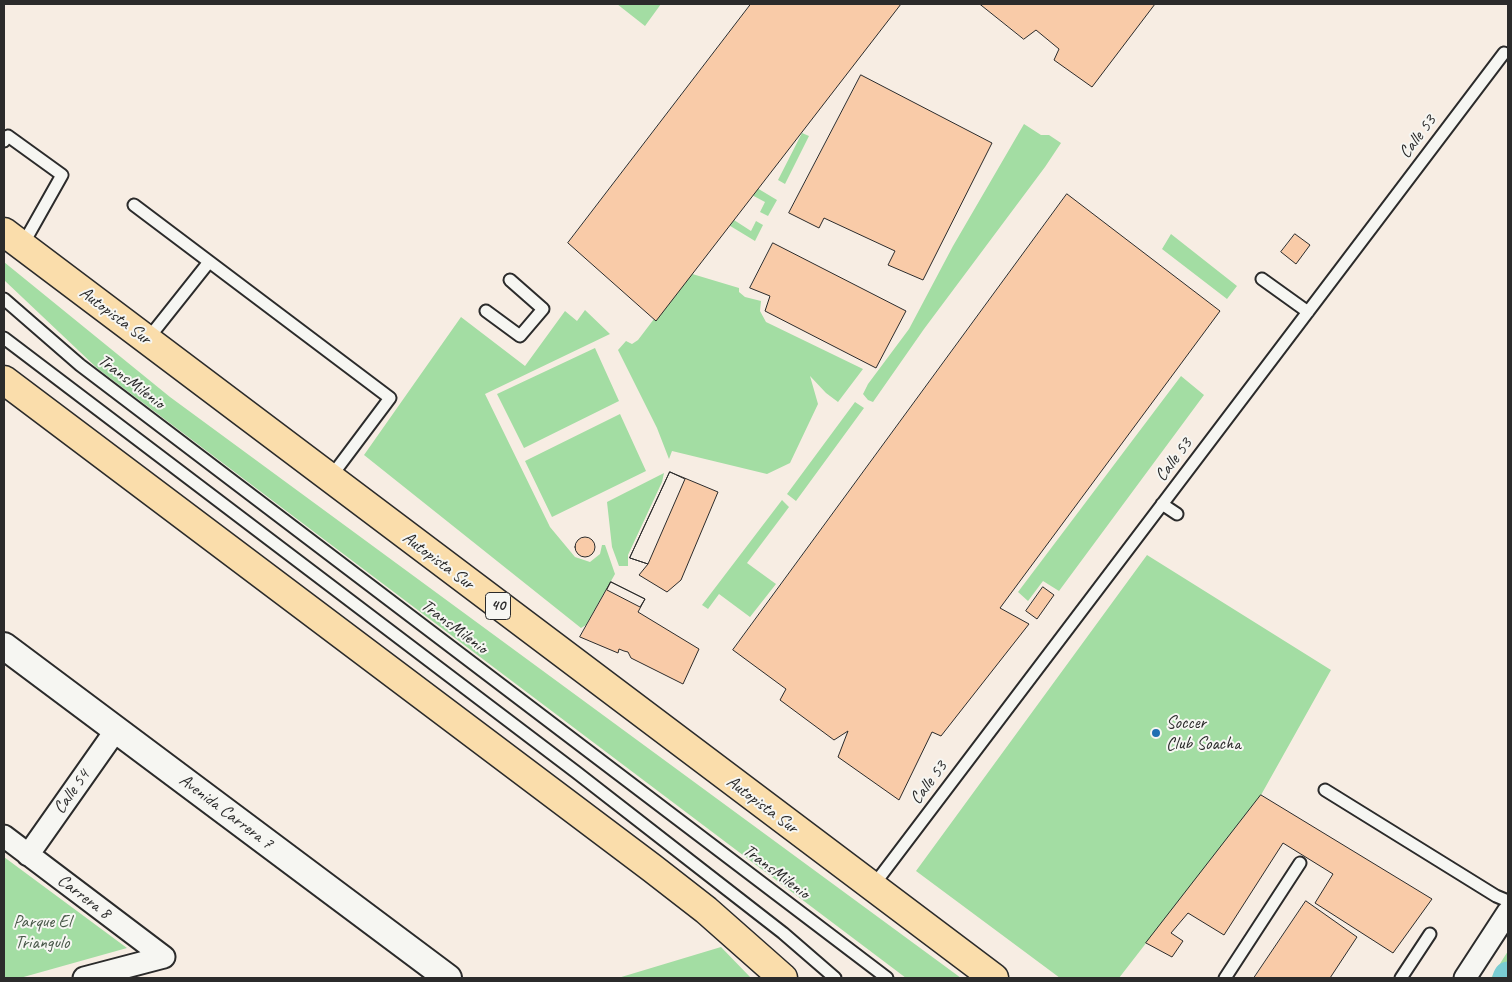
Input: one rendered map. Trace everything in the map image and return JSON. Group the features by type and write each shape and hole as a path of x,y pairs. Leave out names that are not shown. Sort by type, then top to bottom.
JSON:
{"highway":[{"name":"Autopista Sur","path":"13,239 872,888 994,978"},
{"path":"4,380 652,868 706,910 783,978"}],"street":[{"name":"Avenida Carrera 7","path":"4,646 448,978"},
{"name":"Calle 54","path":"28,855 116,730"},
{"name":"Carrera 8","path":"4,836 164,957 84,978"},
{"path":"1465,978 1508,912"}],"lane":[{"name":"Calle 53","path":"872,888 1504,54"},
{"path":"4,141 8,136 62,175 13,239"},
{"path":"134,205 390,398 330,478"},
{"path":"147,340 209,262"},
{"path":"1262,279 1308,312"},
{"path":"486,311 520,336 543,309 510,280"},
{"name":"TransMilenio","path":"4,299 80,365 887,978"},
{"path":"4,338 576,772 783,933 835,978"},
{"path":"1162,504 1177,514"},
{"path":"1325,790 1496,896 1508,901"},
{"path":"1225,978 1300,863"},
{"path":"1401,978 1430,934"}],"green space":[{"path":"617,4 661,4 645,26"},
{"path":"1024,124 1041,135 1049,135 1061,143 924,329 873,402 868,400 863,394 868,384 909,329 953,246"},
{"path":"802,133 809,136 785,184 778,180"},
{"path":"752,185 777,200 768,216 760,212 765,202 750,194 734,220 751,231 756,221 763,225 755,241 727,224"},
{"path":"1171,234 1237,286 1227,299 1162,249"},
{"path":"4,262 170,397 961,978 906,978 98,369 4,280"},
{"path":"689,273 739,288 739,292 745,297 761,301 760,311 766,322 863,369 838,402 826,393 810,376 818,404 790,463 767,474 672,451 669,459 657,428 618,350 626,341 632,344 638,340"},
{"path":"585,310 610,334 485,394 550,527 575,557 590,562 600,554 602,545 605,545 615,574 586,625 581,628 364,455 461,317 525,366 565,311 577,321"},
{"path":"595,348 619,401 524,448 497,394"},
{"path":"1181,376 1204,395 1059,591 1043,581 1028,601 1018,592"},
{"path":"855,402 864,408 796,501 787,494"},
{"path":"620,414 646,471 552,517 525,461"},
{"path":"664,473 662,482 628,555 628,566 619,566 612,547 607,502"},
{"path":"782,500 789,507 747,563 776,584 750,617 719,594 708,609 702,605"},
{"name":"Soccer Club Soacha","path":"1147,555 1331,670 1261,795 1119,978 1060,978 916,871"},
{"name":"Parque El Triangulo","path":"4,857 127,948 20,978 4,978"},
{"path":"721,947 751,978 618,978"},
{"path":"1508,951 1508,978 1491,978"}],"building":[{"path":"751,4 901,4 656,321 568,243"},
{"path":"980,4 1155,4 1092,87 1054,60 1059,49 1036,30 1024,39"},
{"path":"861,75 992,143 923,280 888,265 895,251 824,218 819,228 789,213"},
{"path":"1067,194 1220,311 1000,608 1029,624 941,736 932,732 899,800 838,757 848,731 834,740 780,700 786,689 733,650"},
{"path":"1295,234 1310,245 1296,264 1281,252"},
{"path":"773,243 906,311 876,368 765,311 770,296 750,288"},
{"path":"670,472 718,492 681,580 667,592 639,575 648,564 630,558"},
{"path":"670,472 685,479 648,564 630,558"},
{"path":"585,537 592,540 595,547 592,554 585,557 578,554 575,547 578,540"},
{"path":"611,582 645,599 638,612 699,649 683,684 631,658 628,652 619,649 618,653 580,637"},
{"path":"611,582 645,599 640,607 607,590"},
{"path":"1043,587 1054,595 1037,619 1026,611"},
{"path":"1261,795 1432,899 1393,953 1315,903 1333,874 1283,843 1224,935 1188,913 1171,933 1183,941 1172,957 1146,943"},
{"path":"1306,901 1357,937 1330,978 1254,978"}],"place":[{"name":"Soccer Club Soacha","path":"1156,733"}]}
